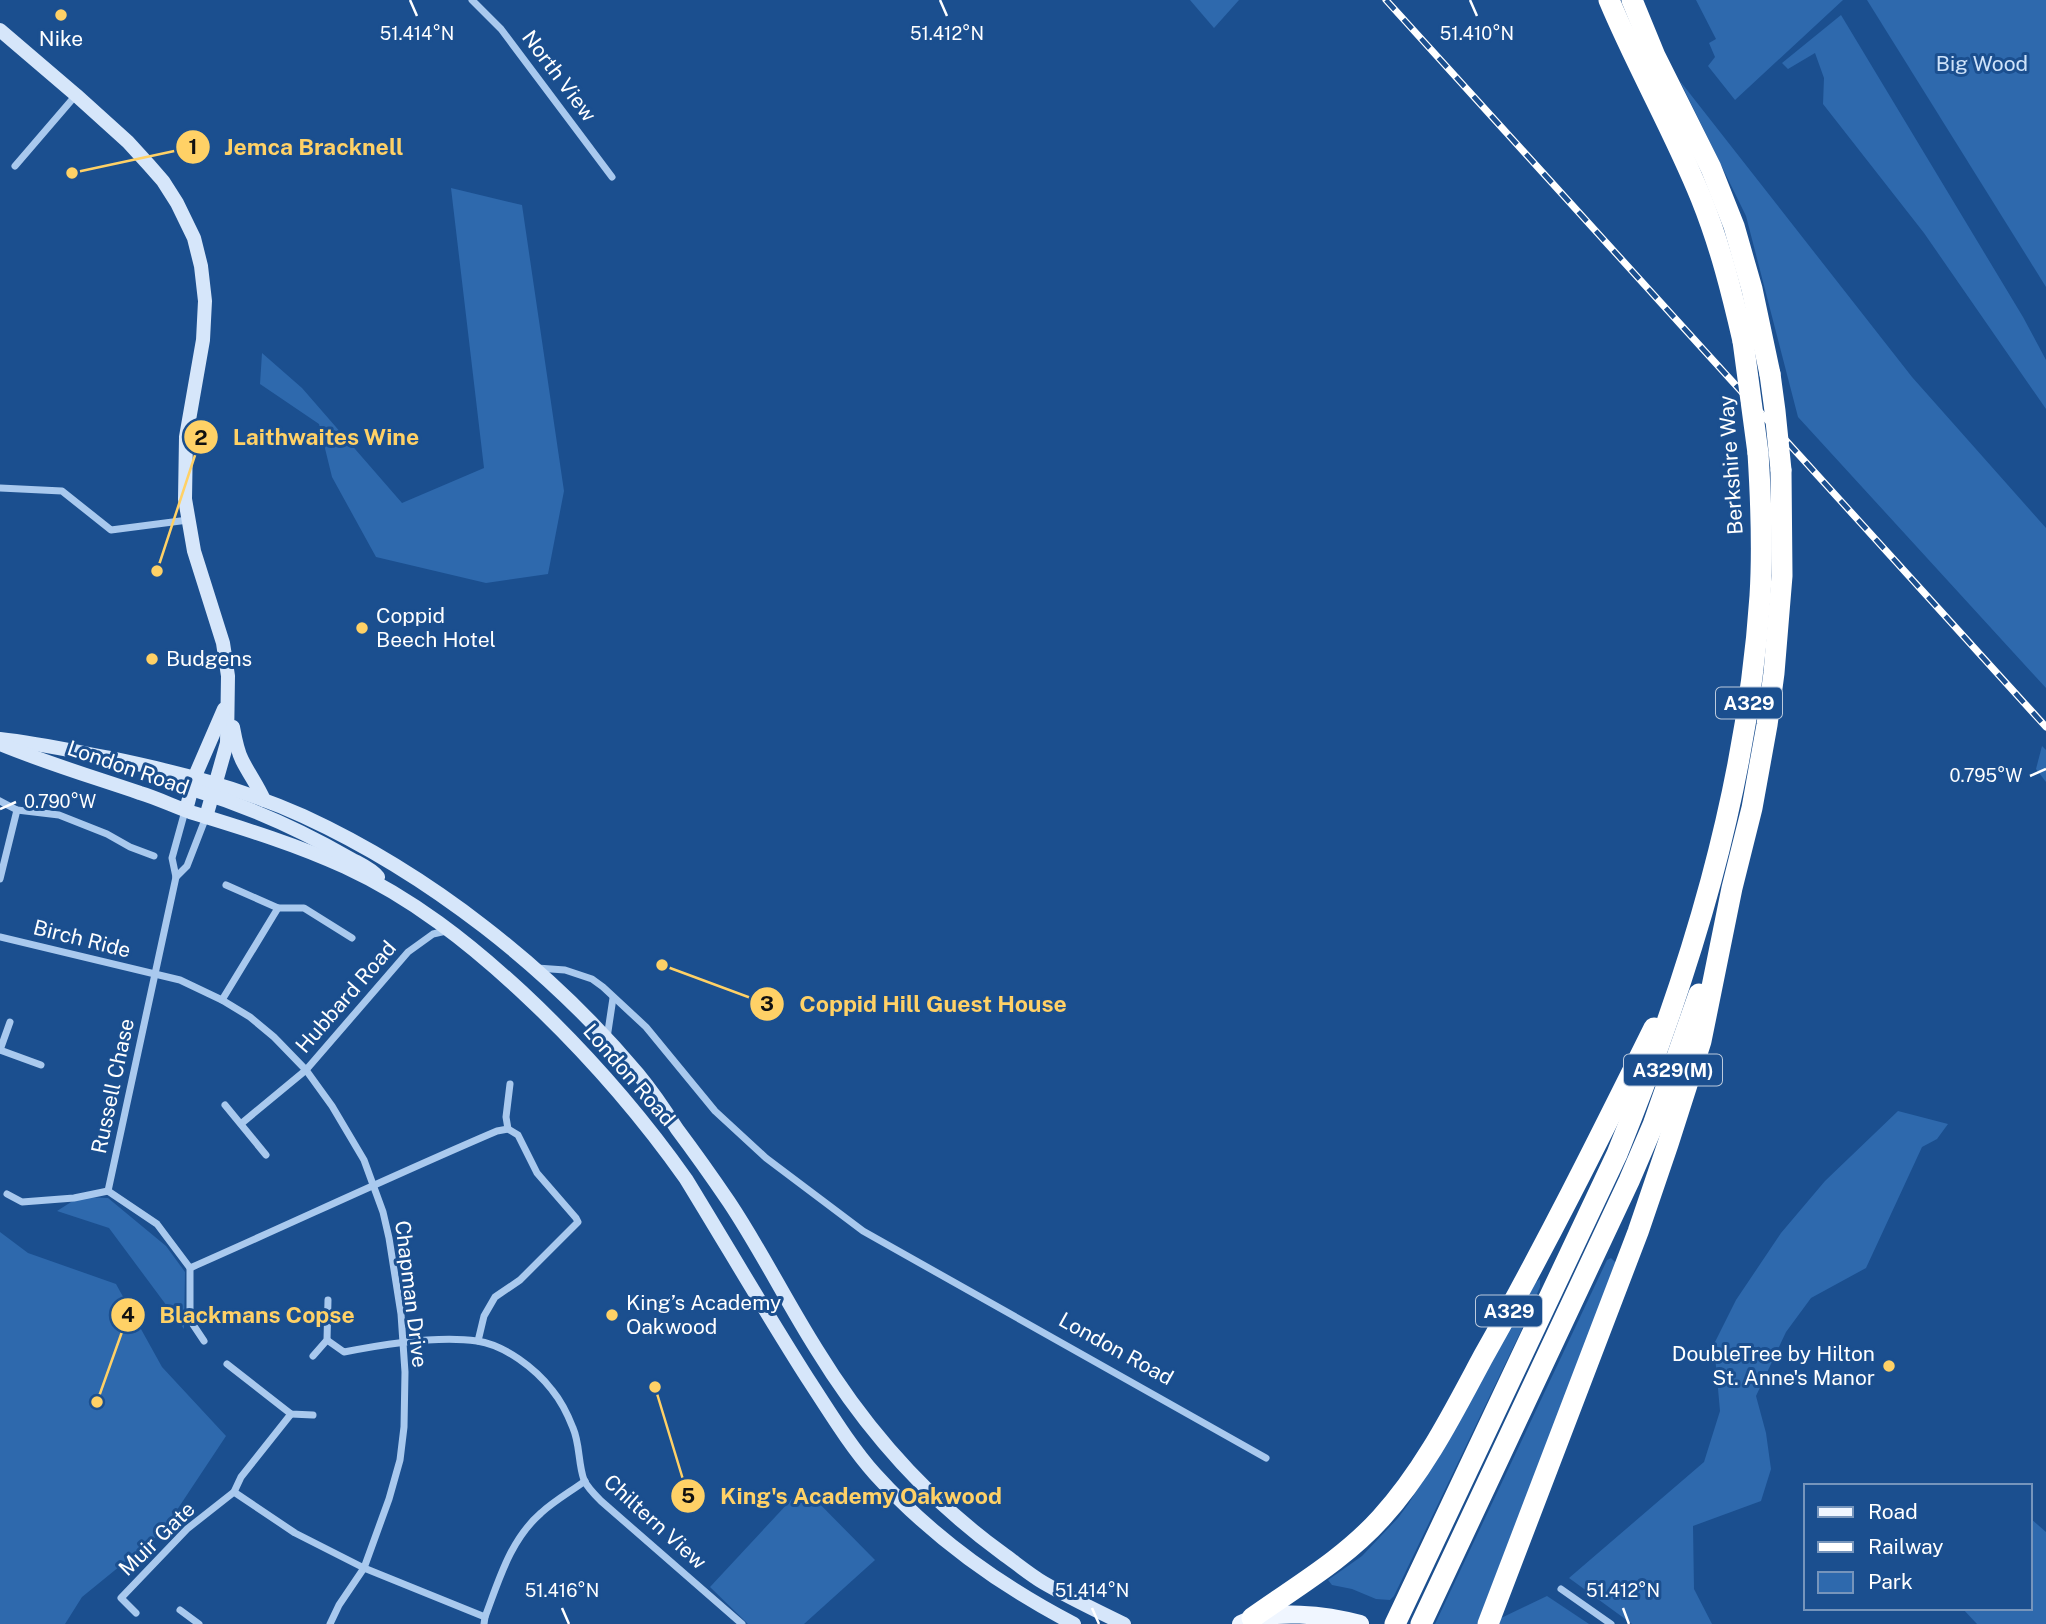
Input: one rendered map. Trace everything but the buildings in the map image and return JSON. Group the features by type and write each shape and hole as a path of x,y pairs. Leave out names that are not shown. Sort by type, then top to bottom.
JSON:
{"highway":[{"name":"A329","path":"1597,0 1629,47"},
{"name":"Berkshire Way","path":"1609,0 1701,199 1728,281 1743,341 1758,453 1760,595 1750,695 1737,776 1693,947"},
{"name":"A329","path":"1488,1624 1638,1232 1701,1041 1760,768 1774,673 1782,576 1778,431 1770,374 1752,289 1734,226 1711,168 1655,56 1632,0"},
{"name":"A329(M)","path":"1421,1624 1599,1247 1653,1125 1697,1002 1732,888"},
{"name":"A329","path":"1247,1621 1331,1563 1362,1538 1418,1472 1496,1334 1593,1152 1693,947"},
{"name":"A329(M)","path":"1395,1624 1617,1154 1649,1074 1693,947"}],"main road":[{"path":"0,30 128,142 163,181 194,238 205,301 203,340 187,436 185,473 188,520 194,551 223,643 228,676 227,743 206,817"},
{"path":"186,810 193,783 227,701"},
{"path":"227,701 237,748 264,800"},
{"name":"London Road","path":"0,739 41,743 264,800 304,817 383,858 470,917 572,1003 639,1075 731,1205 817,1352 860,1415 891,1454 949,1512 987,1542 1042,1581 1124,1624"},
{"name":"London Road","path":"0,744 36,759 236,825 333,862 387,889 451,931 500,972 580,1048 666,1151 825,1404 874,1473 916,1516 978,1567 1015,1592 1074,1624"},
{"path":"214,789 374,872 387,889"},
{"path":"1247,1621 1311,1615 1360,1624"}],"street":[{"name":"North View","path":"472,0 501,29 612,177"},
{"path":"15,166 76,95"},
{"path":"0,488 62,491 111,530 188,520"},
{"path":"0,801 17,810 59,815 154,856"},
{"path":"0,878 17,810"},
{"name":"Russell Chase","path":"108,1191 176,877 172,858 186,810"},
{"name":"Russell Chase","path":"176,877 187,866 206,817"},
{"path":"226,885 278,908 304,908 352,938"},
{"path":"222,1000 278,908"},
{"name":"Hubbard Road","path":"242,1123 306,1070 408,952 433,934 442,930 451,931"},
{"name":"Birch Ride","path":"0,937 155,975"},
{"name":"London Road","path":"532,968 565,970 592,979 603,987 665,1048 693,1087 715,1111 766,1158 863,1231 1266,1458"},
{"name":"Chapman Drive","path":"155,975 180,980 222,1000 250,1017 274,1037 306,1070 327,1098 364,1160 375,1186 389,1238 401,1314 405,1372 404,1427 400,1461 364,1568 339,1605 330,1624"},
{"name":"London Road","path":"607,1040 613,998"},
{"name":"London Road","path":"610,1020 615,1015 628,1011"},
{"path":"9,1023 0,1050 41,1065"},
{"path":"508,1129 506,1117 510,1084"},
{"path":"225,1105 266,1155"},
{"path":"190,1268 452,1150 508,1129 518,1135 537,1173 578,1222 520,1280 495,1297 484,1316 478,1341"},
{"path":"7,1194 22,1202 74,1198 108,1191 157,1224 190,1268 190,1320 204,1340"},
{"path":"313,1356 327,1340 328,1300"},
{"name":"Chiltern View","path":"327,1340 344,1352 434,1340 478,1341 518,1360 552,1390 574,1430 585,1481 601,1501 733,1621 742,1624"},
{"path":"227,1364 291,1414 313,1415"},
{"name":"Muir Gate","path":"136,1613 121,1598 187,1529 234,1492 241,1477 291,1414"},
{"path":"234,1492 295,1533 364,1568 484,1620 507,1559 523,1533 540,1513 585,1481"},
{"path":"1561,1589 1611,1624"},
{"path":"180,1610 199,1624"}],"green space":[{"path":"1190,0 1239,0 1214,28"},
{"path":"1696,0 1843,0 1735,100 1708,66 1715,57 1709,43 1716,39"},
{"name":"Big Wood","path":"1867,0 2046,0 2046,287"},
{"path":"1841,15 2023,317 2046,360 2046,409 1924,233 1823,104 1824,78 1815,53 1788,69 1782,63"},
{"path":"1680,81 1912,377 2046,528 2046,688 1798,417 1746,216"},
{"path":"451,188 522,205 564,491 548,574 486,583 376,557 332,477 319,424 260,384 262,353 302,388 402,503 484,468"},
{"path":"2042,746 2046,750 2046,782 2036,769"},
{"path":"1898,1111 1948,1124 1937,1139 1922,1147 1866,1268 1811,1298 1786,1332 1756,1396 1766,1433 1771,1469 1761,1501 1693,1526 1694,1589 1712,1624 1632,1624 1569,1578 1704,1462 1720,1411 1714,1344 1736,1300 1781,1233 1825,1181"},
{"path":"79,1197 108,1198 166,1246 185,1272 184,1329 109,1228 57,1211"},
{"path":"0,1232 28,1253 116,1284 162,1367 226,1436 163,1531 82,1597 65,1624 0,1624"},
{"path":"1611,1258 1616,1263 1477,1624 1435,1624 1607,1260"},
{"path":"1540,1279 1540,1287 1521,1331 1394,1596 1390,1600 1376,1599 1352,1589 1332,1585 1328,1580 1362,1556 1409,1503"},
{"path":"803,1487 875,1560 804,1624 748,1624 710,1587"},
{"path":"2032,1520 2046,1532 2046,1624 1977,1624 1964,1610 2032,1610"},
{"path":"1547,1596 1589,1624 1499,1624 1499,1619"}],"railway":[{"path":"1386,0 2046,727"}],"place":[{"name":"Nike","path":"61,15"},
{"name":"Jemca Bracknell","path":"72,173"},
{"name":"Laithwaites Wine","path":"157,571"},
{"name":"Coppid Beech Hotel","path":"362,628"},
{"name":"Budgens","path":"152,659"},
{"name":"Coppid Hill Guest House","path":"662,965"},
{"name":"King’s Academy Oakwood","path":"612,1315"},
{"name":"DoubleTree by Hilton St. Anne's Manor","path":"1889,1366"},
{"name":"King's Academy Oakwood","path":"655,1387"},
{"name":"Blackmans Copse","path":"97,1402"}]}
